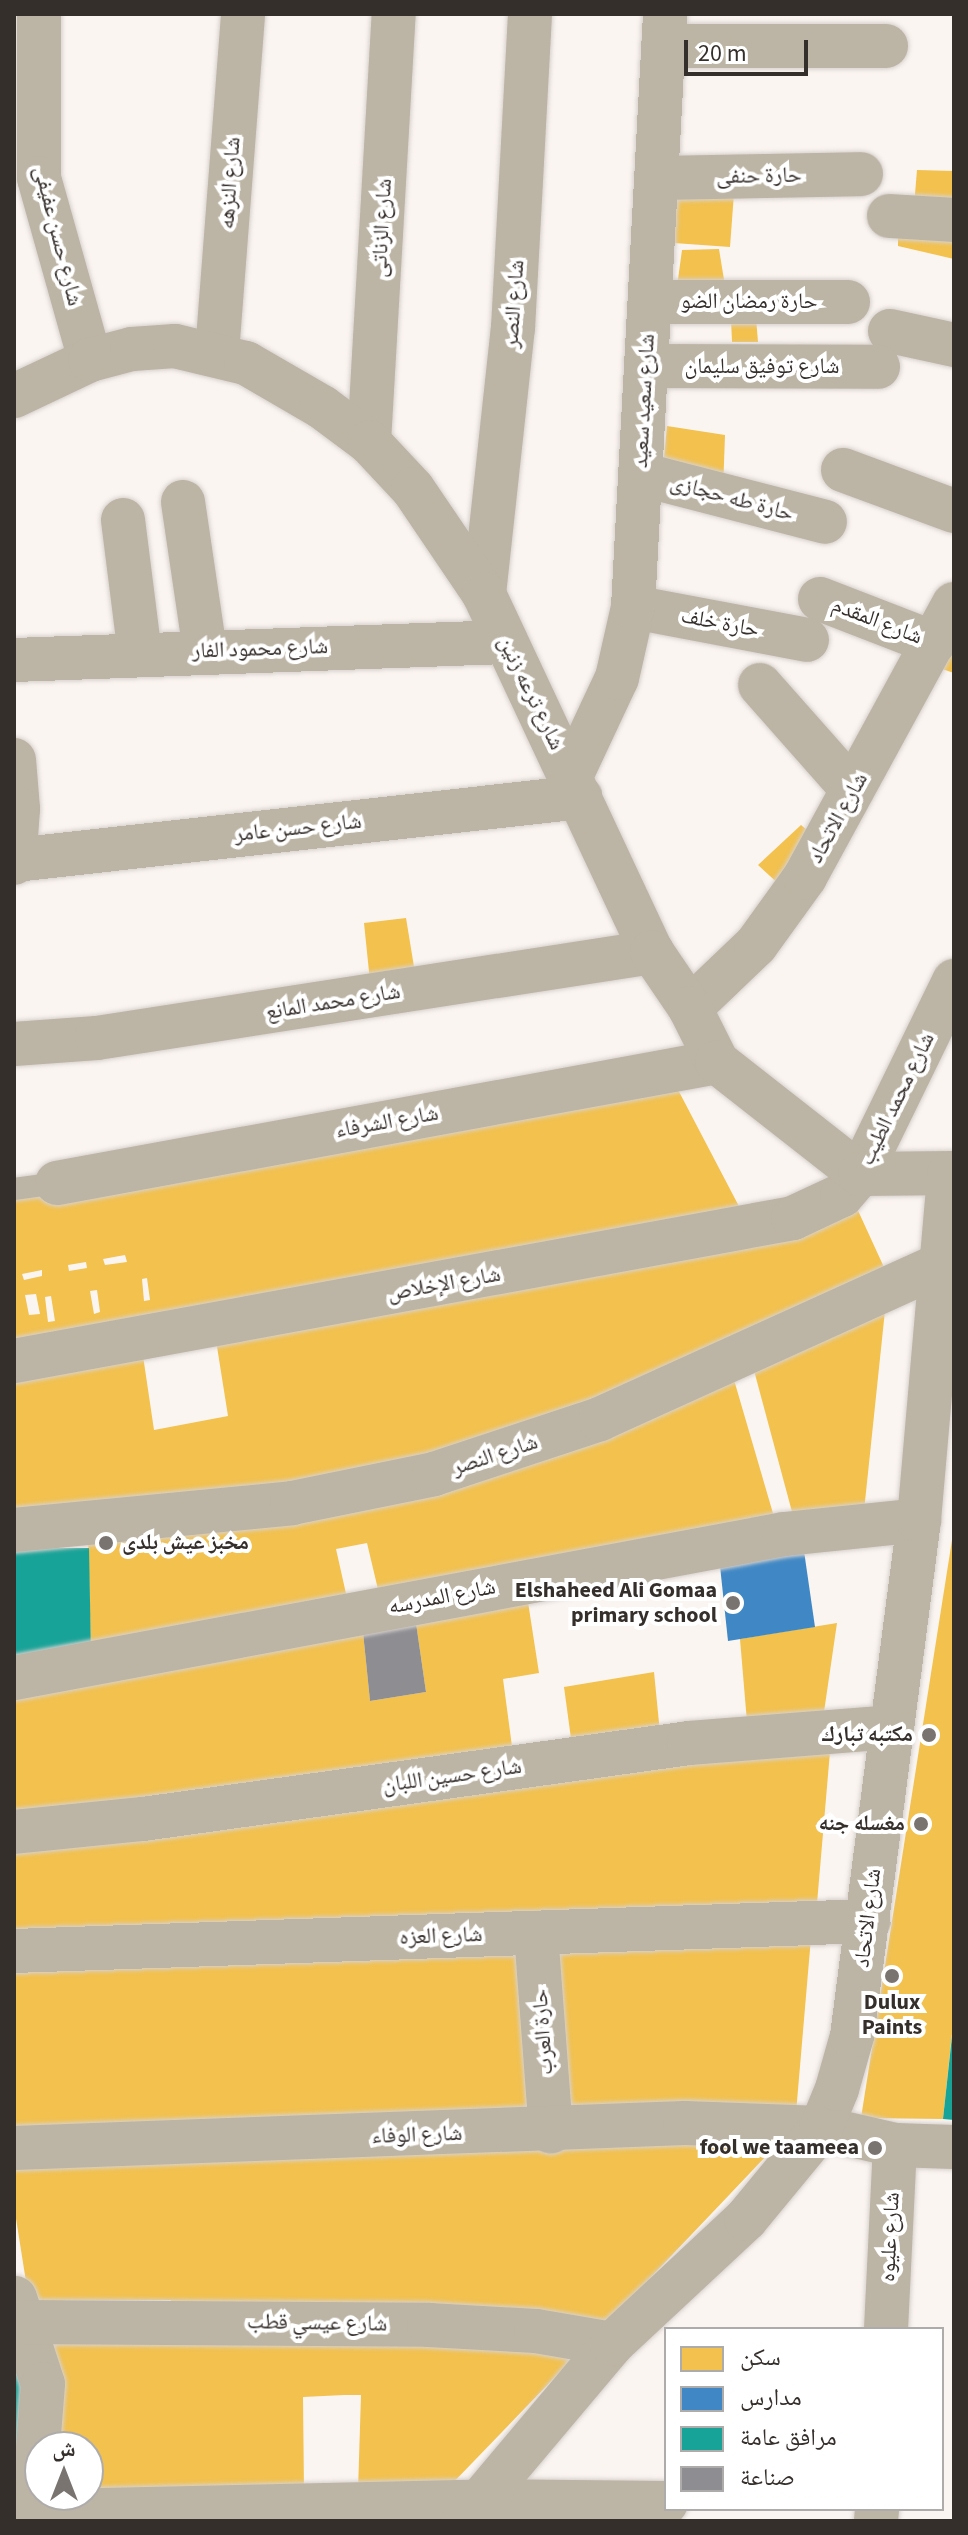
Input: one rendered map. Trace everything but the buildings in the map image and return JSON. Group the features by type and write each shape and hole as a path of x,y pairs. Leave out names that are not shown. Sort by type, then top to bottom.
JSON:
{"street":[{"name":"شارع حسن عفيفى","path":"39,14 27,179 90,360"},
{"name":"شارع النزهه","path":"217,353 243,14"},
{"name":"شارع الزناتى","path":"369,442 394,14"},
{"name":"شارع النصر","path":"484,594 513,328 530,14"},
{"path":"664,30 886,46"},
{"name":"شارع سعيد سعيد","path":"576,787 617,678 633,607 664,30"},
{"name":"حارة حنفى","path":"656,178 861,174"},
{"path":"889,216 954,220"},
{"name":"حارة رمضان الضو","path":"650,302 848,302"},
{"name":"شارع توفيق سليمان","path":"646,366 954,345"},
{"name":"شارع ترعه زنين","path":"14,396 90,360 132,349 175,346 217,353 322,407 369,442 413,489 484,594 652,952 690,1008 717,1062 860,1174"},
{"path":"843,470 954,511"},
{"name":"حارة طه حجازى","path":"640,474 825,522"},
{"path":"183,502 205,651"},
{"path":"123,520 140,654"},
{"name":"شارع المقدم","path":"820,599 934,643"},
{"name":"شارع الاتحاد","path":"690,1008 776,920 954,604"},
{"name":"حارة خلف","path":"633,607 807,640"},
{"name":"شارع محمود الفار","path":"14,660 506,642"},
{"path":"760,685 852,789"},
{"path":"14,760 14,862"},
{"name":"شارع حسن عامر","path":"14,862 576,787"},
{"name":"شارع محمد المانع","path":"14,1044 97,1038 652,952"},
{"name":"شارع محمد الطيب","path":"860,1174 954,981"},
{"name":"شارع الشرفاء","path":"57,1183 717,1062"},
{"path":"860,1174 951,1174"},
{"name":"شارع الإخلاص","path":"14,1361 770,1225 842,1195 860,1174"},
{"name":"شارع الاتحاد","path":"472,2511 612,2344 746,2219 821,2128 852,2036 868,1921 919,1520 951,1174"},
{"name":"شارع النصر","path":"14,1530 292,1503 434,1474 600,1419 944,1263"},
{"name":"شارع المدرسه","path":"14,1678 784,1534 919,1520"},
{"name":"شارع حسين اللبان","path":"14,1832 143,1819 689,1743 891,1727"},
{"name":"شارع العزه","path":"14,1951 868,1921"},
{"name":"حارة العرب","path":"536,1933 551,2131"},
{"name":"شارع الوفاء","path":"14,2148 551,2131 685,2123 821,2128 895,2145 954,2147"},
{"name":"شارع عليوه","path":"886,2327 895,2145"},
{"path":"17,2308 43,2384 36,2431"},
{"name":"شارع عيسي قطب","path":"17,2308 536,2331 612,2344"},
{"path":"104,2511 472,2511 664,2503"}],"lane":[{"path":"14,1189 57,1183"}],"place":[{"name":"مخبز عيش بلدى","path":"106,1543"},
{"name":"Elshaheed Ali Gomaa primary school","path":"733,1603"},
{"name":"مكتبه تبارك","path":"929,1735"},
{"name":"مغسله جنه","path":"921,1824"},
{"name":"Dulux Paints","path":"892,1976"},
{"name":"fool we taameea","path":"875,2148"}]}
